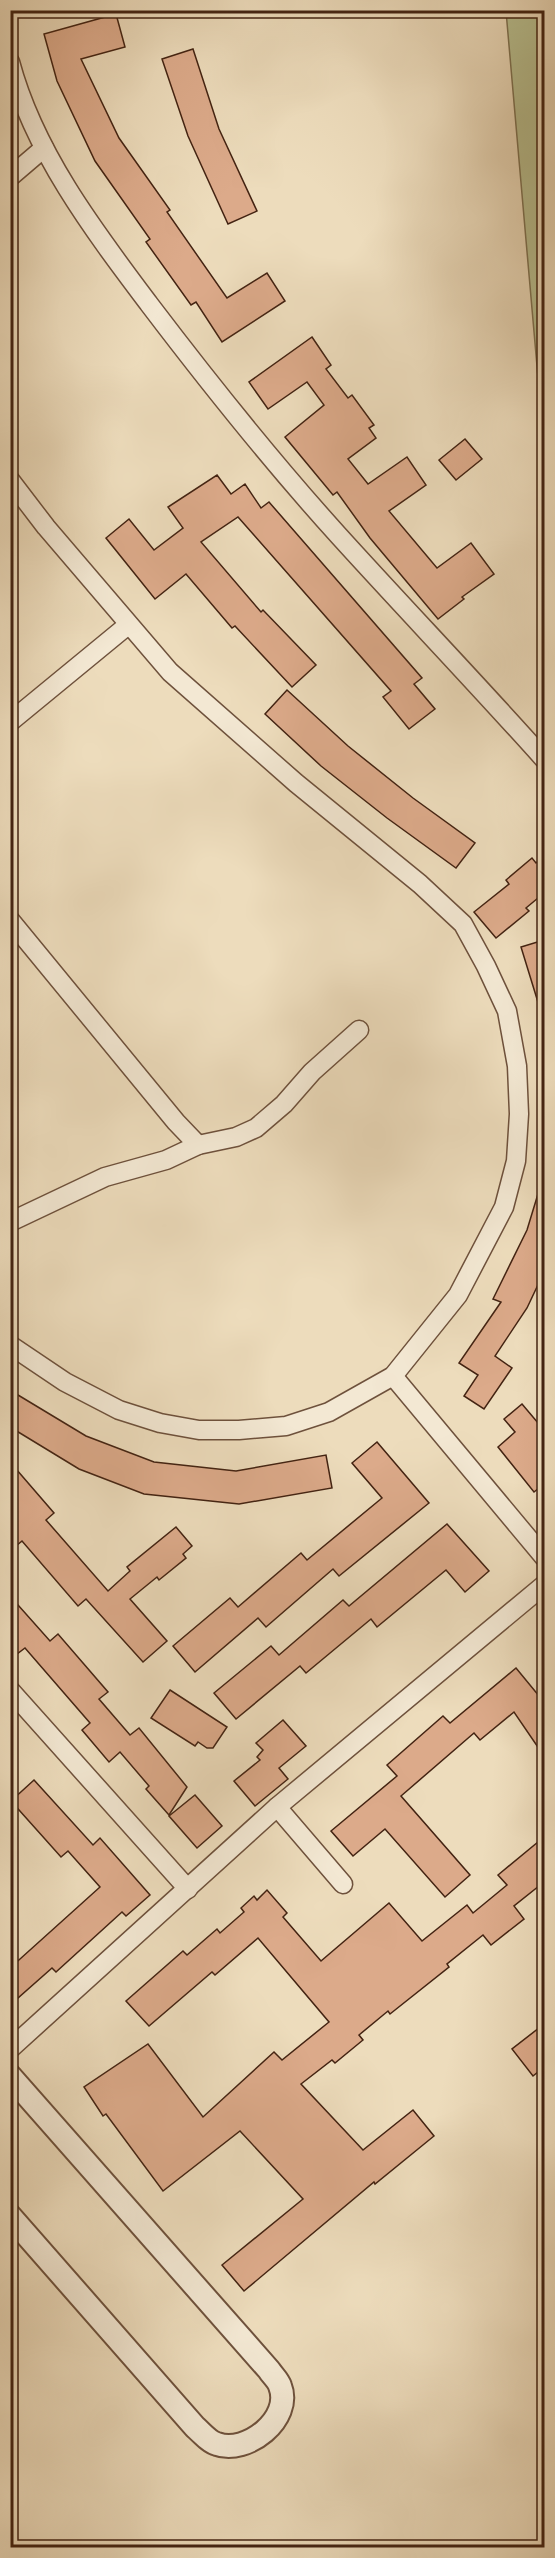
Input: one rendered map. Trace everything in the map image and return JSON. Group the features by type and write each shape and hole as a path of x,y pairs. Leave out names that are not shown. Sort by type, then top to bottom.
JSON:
{"street":[{"path":"10,62 19,93 44,148 111,253 237,416 338,534 544,759"},
{"path":"10,177 44,148"},
{"path":"10,480 46,527 170,672 296,783 420,884 463,924 507,1011 517,1066 519,1114 516,1161 504,1207 458,1295 393,1376 329,1412 286,1426 239,1430 198,1430 160,1423 119,1410 65,1382 10,1345"},
{"path":"10,723 128,625"},
{"path":"10,920 176,1122 198,1145"},
{"path":"10,1222 105,1177 166,1161 198,1145 236,1137 256,1128 284,1104 312,1072 359,1030"},
{"path":"393,1376 544,1557"},
{"path":"10,2049 277,1807 544,1585"},
{"path":"10,1690 188,1889"},
{"path":"277,1807 343,1884"},
{"path":"10,2076 269,2370 280,2386 281,2399 274,2421 245,2444 229,2447 214,2444 195,2427 10,2216"}],"green space":[{"path":"506,11 544,11 544,395 539,389"}],"building":[{"path":"116,14 125,47 81,59 119,138 170,210 167,212 227,298 267,273 285,301 222,342 196,302 191,305 146,242 150,239 95,161 57,81 44,34"},
{"path":"193,49 219,129 257,211 228,224 188,136 162,59"},
{"path":"312,337 331,365 326,369 348,398 352,395 374,425 369,428 376,438 348,459 368,484 407,457 426,485 389,511 437,568 471,543 494,574 462,597 464,599 438,619 370,538 337,492 333,495 285,437 324,405 307,382 268,409 249,382"},
{"path":"465,439 482,459 456,480 439,460"},
{"path":"217,475 231,494 245,484 261,508 269,502 422,678 414,684 435,709 409,729 383,697 391,691 238,517 201,542 261,612 263,610 316,665 292,687 235,626 232,628 186,574 155,599 106,538 129,519 154,550 183,528 168,507"},
{"path":"287,690 348,746 413,798 475,843 456,868 321,766 265,714"},
{"path":"544,856 544,893 526,908 529,911 496,938 474,912 509,884 506,880 532,858 536,863"},
{"path":"544,940 544,1011 541,1012 521,947"},
{"path":"541,1184 544,1185 544,1272 527,1308 495,1356 512,1368 484,1409 464,1396 478,1375 459,1363 501,1302 493,1299 527,1230"},
{"path":"18,1395 86,1436 154,1462 236,1471 326,1455 332,1488 239,1504 144,1494 79,1469 10,1427 10,1406"},
{"path":"522,1404 544,1430 544,1484 534,1492 498,1447 515,1432 504,1419"},
{"path":"377,1442 429,1503 339,1576 333,1569 266,1627 258,1618 195,1672 173,1646 230,1598 238,1607 301,1553 307,1560 382,1498 352,1463"},
{"path":"10,1462 54,1513 46,1520 108,1591 130,1571 127,1567 176,1527 192,1546 183,1554 186,1558 159,1580 157,1577 130,1599 167,1641 143,1662 86,1599 78,1606 22,1541 10,1551"},
{"path":"447,1524 489,1571 465,1592 446,1570 377,1627 371,1619 306,1673 300,1666 236,1719 214,1693 271,1646 279,1655 343,1600 349,1606"},
{"path":"10,1596 50,1641 58,1634 108,1692 99,1699 130,1735 139,1728 187,1787 169,1815 146,1789 149,1786 120,1752 109,1762 82,1730 90,1723 25,1648 17,1654 10,1646"},
{"path":"516,1668 544,1702 544,1756 514,1712 480,1740 474,1733 401,1796 470,1875 445,1897 385,1829 353,1856 331,1831 397,1776 387,1765 443,1716 450,1723"},
{"path":"170,1690 227,1727 213,1748 207,1748 198,1742 195,1746 151,1718"},
{"path":"283,1720 306,1746 279,1768 288,1779 255,1806 234,1781 260,1760 257,1757 263,1750 256,1743"},
{"path":"34,1780 93,1845 100,1838 150,1895 126,1916 122,1912 56,1972 52,1968 10,2005 10,1968 100,1887 68,1851 61,1857 11,1801"},
{"path":"195,1795 222,1826 197,1848 169,1816"},
{"path":"544,1837 544,1882 514,1906 524,1919 491,1945 483,1935 447,1964 449,1967 390,2014 388,2011 359,2035 363,2040 335,2063 332,2060 301,2084 363,2150 413,2110 434,2136 375,2184 374,2182 244,2291 222,2265 303,2199 240,2131 163,2191 106,2114 103,2116 84,2087 148,2044 203,2117 274,2052 282,2060 329,2022 258,1938 215,1975 212,1972 149,2026 126,2001 183,1951 187,1955 217,1929 220,1933 244,1912 241,1908 254,1896 257,1900 267,1890 287,1913 283,1917 321,1961 389,1903 422,1941 467,1905 473,1913 507,1885 498,1875"},
{"path":"544,2024 544,2067 533,2076 512,2049"}]}
